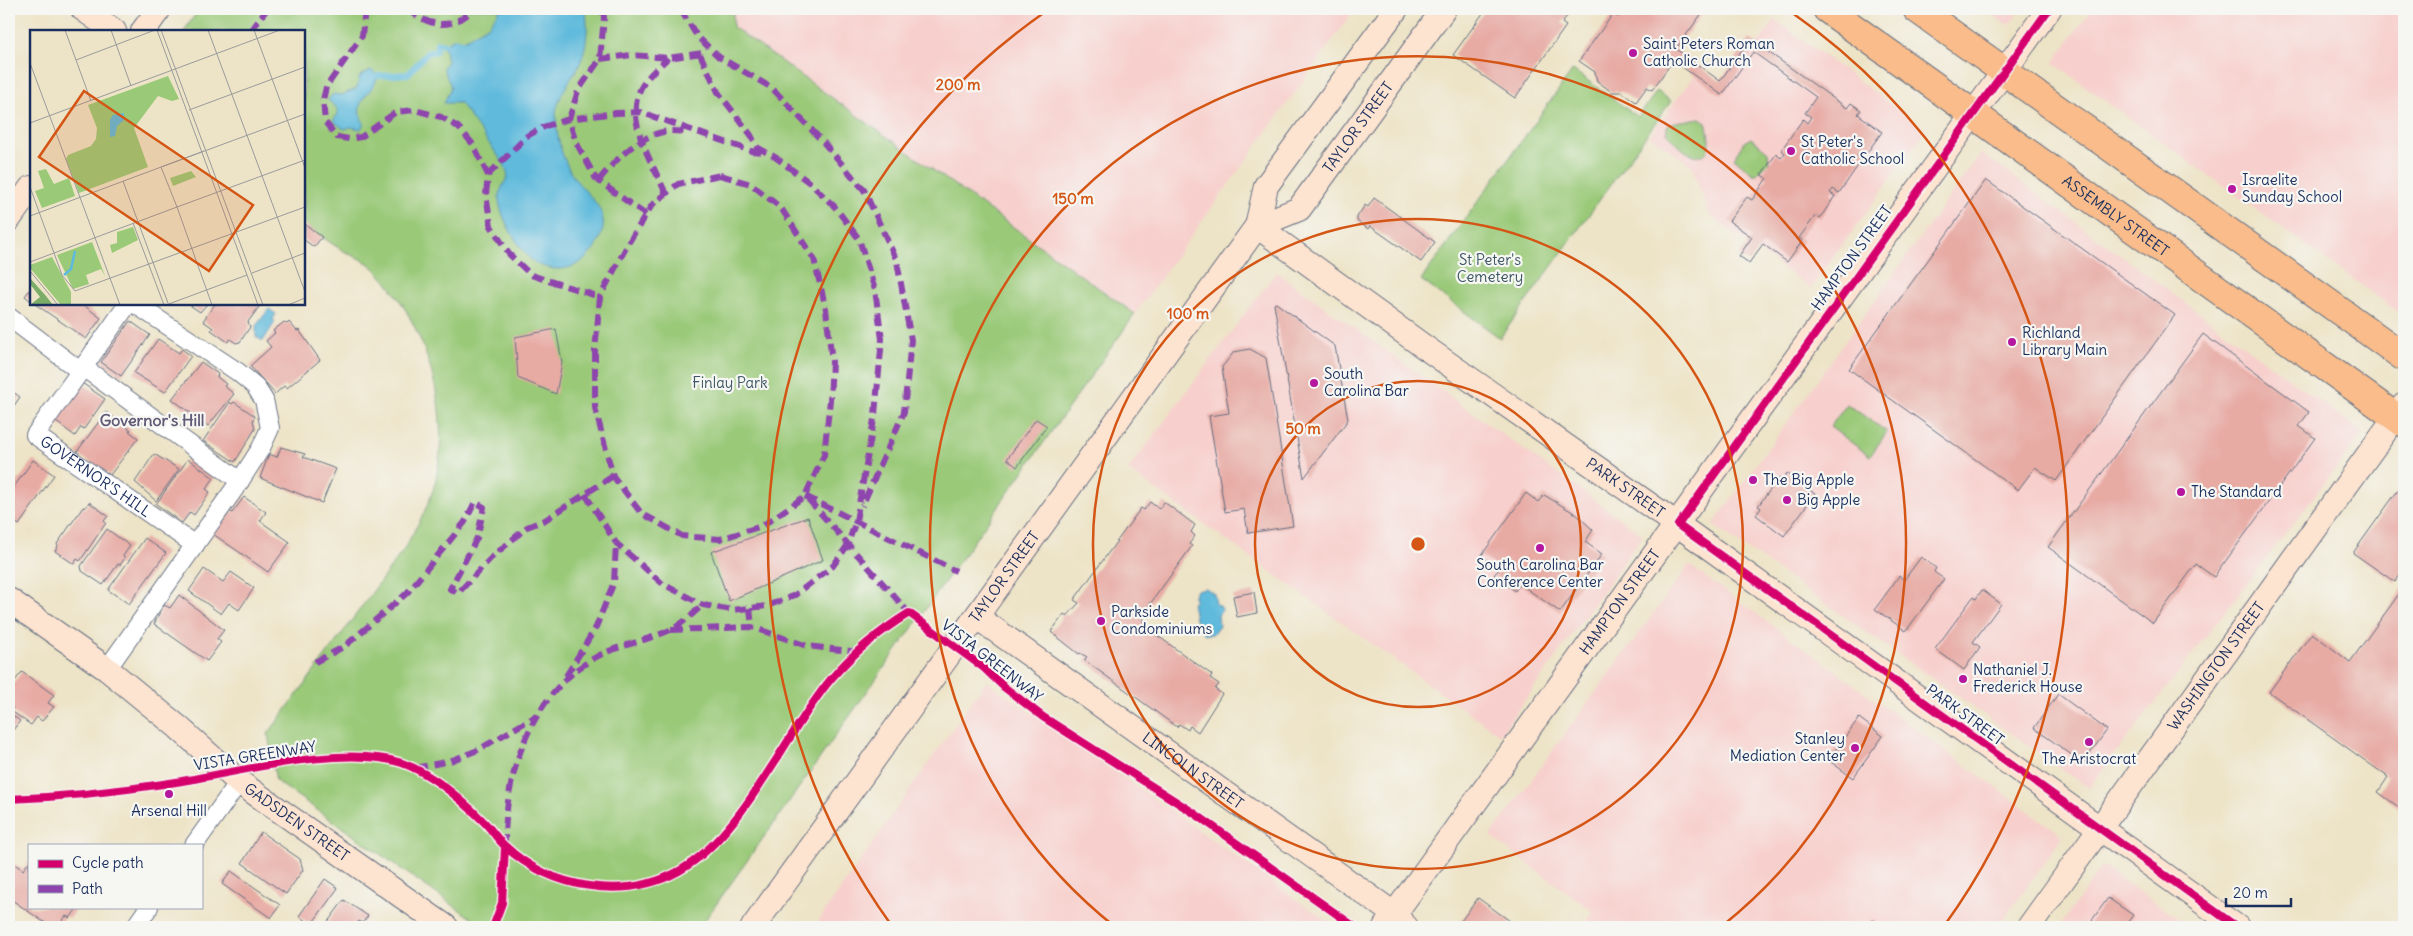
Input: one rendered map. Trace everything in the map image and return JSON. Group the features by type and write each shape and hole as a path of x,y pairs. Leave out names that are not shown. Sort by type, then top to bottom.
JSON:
{"main road":[{"name":"ASSEMBLY STREET","path":"1827,9 2401,415"},
{"path":"1917,9 2404,357"}],"street":[{"path":"83,9 113,30"},
{"path":"144,30 159,9"},
{"name":"TAYLOR STREET","path":"753,927 1257,226 1266,186 1396,9"},
{"name":"TAYLOR STREET","path":"1257,226 1299,209 1444,9"},
{"name":"HAMPTON STREET","path":"1395,923 1620,599 1678,525 1972,113 2049,9"},
{"path":"9,219 30,189"},
{"name":"PARK STREET","path":"1257,226 1423,346 1678,525 2237,927"},
{"name":"GOVERNOR'S HILL","path":"127,305 35,435 195,545"},
{"path":"107,669 240,481 261,448 270,428 264,400 255,386 238,372 136,305"},
{"path":"9,317 240,481"},
{"name":"WASHINGTON STREET","path":"2028,927 2401,415"},
{"name":"GADSDEN STREET","path":"9,600 107,669 178,726 239,782 446,927"},
{"name":"LINCOLN STREET","path":"977,616 1395,923"},
{"path":"195,844 239,782"},
{"path":"135,927 148,908"}],"shaded area":[{"path":"733,9 1355,9 1135,314 733,27"},
{"path":"1984,9 2020,9 2009,26"},
{"path":"2092,9 2404,9 2404,316 2053,63"},
{"name":"St Peter's Catholic School","path":"1775,20 1926,130 1811,288 1710,216 1692,166 1650,136 1695,74 1722,93"},
{"path":"1981,153 2363,433 2089,788 1713,525"},
{"path":"1276,272 1643,535 1500,735 1128,470"},
{"path":"1689,565 2063,836 1998,927 1583,927 1594,912 1490,836"},
{"path":"986,681 1336,927 814,927"},
{"path":"2102,866 2190,927 2059,927"}],"green space":[{"name":"Finlay Park","path":"199,9 733,9 733,27 1135,314 700,927 484,927 276,781 268,734 405,548 428,505 439,462 441,433 438,402 432,372 422,343 409,315 393,290 371,265 342,250 305,225 305,30 185,30"},
{"name":"St Peter's Cemetery","path":"1573,70 1638,117 1657,91 1671,101 1500,338 1421,280"},
{"path":"1700,118 1706,122 1709,146 1704,154 1699,156 1688,153 1682,148 1667,134 1667,127 1671,123"},
{"path":"1751,138 1768,152 1769,162 1757,174 1753,174 1734,158 1744,142"},
{"path":"1847,404 1887,432 1870,456 1830,427"}],"water":[{"path":"500,9 585,9 587,35 585,48 578,68 559,101 556,123 567,165 598,207 602,214 603,223 602,232 592,251 585,259 568,268 548,268 537,264 531,260 518,244 506,223 499,204 499,196 508,175 504,164 460,103 444,103 451,87 443,68 447,61 444,44 455,38 464,40 489,25"},
{"path":"371,70 378,76 361,103 360,115 364,123 361,129 351,127 344,129 333,121 338,114 338,109 328,100 333,94 342,95 357,88 360,76"},
{"path":"269,309 276,314 273,319 275,322 263,341 256,337 256,326"},
{"path":"1206,588 1214,594 1216,604 1222,610 1218,615 1219,626 1213,634 1205,634 1196,623 1192,603 1195,601 1194,595 1196,590"}],"building":[{"path":"1486,9 1572,9 1562,23 1566,26 1515,98 1453,55"},
{"path":"1624,9 1705,9 1676,49 1720,81 1750,39 1847,108 1851,103 1861,110 1858,114 1882,132 1864,157 1859,154 1857,156 1862,160 1839,193 1833,189 1830,193 1835,196 1820,218 1816,215 1799,238 1803,240 1787,262 1763,244 1749,263 1739,256 1752,237 1729,221 1747,197 1752,200 1767,178 1761,175 1776,154 1781,158 1785,153 1781,150 1803,119 1807,123 1811,117 1805,113 1816,97 1753,52 1722,95 1675,62 1672,62 1652,90 1647,87 1636,102 1622,92 1612,92 1597,81 1595,72 1579,61 1613,14 1618,17"},
{"name":"Richland Library Main","path":"1986,180 2175,315 2056,481 2035,467 2018,490 1849,369"},
{"path":"1374,198 1435,242 1421,262 1370,226 1368,229 1357,221 1357,217 1365,205 1368,207"},
{"path":"305,224 322,237 314,247 305,241"},
{"path":"30,289 30,300 25,296"},
{"name":"South Carolina Bar","path":"1276,303 1335,346 1348,420 1304,478 1274,304"},
{"path":"36,305 83,305 101,318 86,339"},
{"path":"190,305 206,305 200,312"},
{"path":"214,305 260,305 248,322 250,327 240,342 236,343 230,339 228,342 211,330 213,328 203,321"},
{"path":"130,321 150,335 121,376 101,362"},
{"path":"284,322 287,324 289,322 297,331 299,330 320,360 287,388 284,386 275,394 250,366 271,347 266,341 275,333 273,331"},
{"path":"556,329 562,362 556,394 518,378 515,337"},
{"name":"The Standard","path":"2203,334 2309,412 2299,426 2315,438 2214,577 2196,564 2153,623 2048,547"},
{"path":"158,339 179,353 182,349 191,356 165,392 134,373"},
{"path":"1250,349 1266,358 1293,526 1248,533 1244,509 1225,512 1209,416 1229,413 1222,367 1234,352"},
{"path":"201,362 218,374 217,377 226,384 224,386 234,394 208,426 172,399"},
{"path":"82,383 105,399 84,429 81,427 75,436 55,421"},
{"path":"9,389 20,397 9,413"},
{"path":"230,402 232,404 234,402 255,416 253,420 255,429 235,462 203,441"},
{"path":"106,412 131,430 129,431 138,438 110,475 76,453"},
{"path":"1036,419 1047,426 1017,467 1007,459"},
{"path":"281,447 305,454 303,457 336,469 322,503 260,478 269,454 277,457"},
{"path":"154,454 179,469 156,501 135,482"},
{"path":"188,459 214,478 206,489 210,492 194,515 190,512 182,523 156,504"},
{"path":"33,460 54,475 19,525 9,518 9,494"},
{"name":"Big Apple","path":"1787,473 1815,494 1784,536 1756,515 1761,508 1758,506 1779,478 1782,480"},
{"path":"2404,482 2404,570 2395,582 2353,553"},
{"name":"South Carolina Bar Conference Center","path":"1526,493 1538,502 1544,495 1576,514 1593,530 1585,542 1602,554 1560,612 1520,584 1515,591 1494,575 1499,569 1481,556"},
{"path":"244,497 266,512 260,521 290,542 268,572 213,534 230,511 232,513"},
{"path":"89,502 108,516 104,521 106,523 80,561 77,559 74,564 55,551 58,546 57,544 83,507 85,508"},
{"name":"Parkside Condominiums","path":"1150,502 1159,509 1164,502 1195,525 1191,532 1195,536 1189,544 1192,546 1142,615 1144,626 1212,675 1210,678 1219,684 1215,689 1222,694 1198,732 1190,726 1188,730 1179,724 1177,727 1084,660 1087,657 1079,654 1051,632 1064,614 1067,616 1079,603 1074,600 1141,508 1144,510"},
{"path":"808,517 823,560 729,601 711,552"},
{"path":"107,529 130,546 123,556 125,558 120,565 118,564 103,585 82,571 81,566"},
{"path":"145,538 166,553 129,604 108,590"},
{"path":"1921,557 1936,568 1934,572 1944,579 1906,631 1875,609 1899,576 1904,580"},
{"path":"204,569 223,582 231,572 254,588 239,610 229,603 221,614 189,591"},
{"path":"2404,587 2404,811 2378,792 2388,777 2269,692 2312,633 2350,662"},
{"path":"1982,590 2001,604 1973,642 1980,647 1964,670 1935,649 1973,597 1976,599"},
{"path":"1254,592 1257,613 1237,617 1233,596"},
{"path":"179,595 224,630 217,639 221,642 207,661 154,624 164,605 170,608"},
{"path":"22,672 54,695 48,703 54,707 42,721 37,717 31,725 10,710 13,708 9,705 9,688"},
{"path":"2058,694 2107,730 2083,763 2034,728"},
{"path":"9,713 20,721 9,735"},
{"path":"1859,718 1883,736 1853,778 1828,760"},
{"path":"261,832 300,859 303,870 286,894 242,863"},
{"path":"9,860 23,870 28,863 28,908 77,908 70,918 66,916 58,927 51,927 9,898"},
{"path":"231,871 280,905 271,918 222,884"},
{"path":"325,879 338,888 311,925 299,916"},
{"path":"1478,898 1510,921 1506,927 1461,927 1458,925"},
{"path":"2108,898 2133,915 2124,927 2087,927"},
{"path":"344,900 368,916 362,923 359,921 354,927 324,927"},
{"path":"1873,920 1883,927 1868,927"}],"waterway":[{"path":"378,76 408,74 427,53 436,51 437,43 444,44"}],"marked path":[{"path":"252,30 267,9"},
{"path":"365,9 362,36 326,87 323,100 325,122 337,137 349,139 361,137 396,112 415,110 441,117 458,127 472,143 488,175 486,195 491,226 509,254 531,275 600,297"},
{"path":"408,9 424,20 441,24 458,21 474,9"},
{"path":"603,9 604,18 600,59 578,91 569,119 576,142 596,179 646,215"},
{"path":"680,9 697,36 719,57 772,88 824,143 864,190 897,261 911,340 904,412 862,506"},
{"path":"585,494 616,543 663,584 703,605 732,610 767,606 795,595 833,566 847,546 856,521 875,414 882,339 875,290 859,239 835,207 810,183 775,157 757,147 751,135 718,92 699,52"},
{"path":"600,59 631,55 668,58 702,53"},
{"path":"666,194 646,152 637,122 636,108 639,93 646,80 668,58"},
{"path":"488,175 527,136 546,126 569,119 616,113 640,112 751,151 763,152"},
{"path":"599,180 621,156 648,137 669,131 689,133"},
{"path":"720,175 751,184 781,208 814,259 826,309 832,362 824,455 805,496 762,526 720,539 682,536 641,513 613,476 595,408 595,351 600,297 629,242 652,205 678,184 720,175"},
{"path":"315,662 345,646 407,593 465,522 475,502 484,507 477,538 450,589 458,593 491,558 527,527 545,520 613,476"},
{"path":"805,496 956,571"},
{"path":"808,499 909,613"},
{"path":"566,676 596,627 614,582 616,543"},
{"path":"505,847 510,790 517,762 540,710 557,688 578,669 602,654 670,630 703,605"},
{"path":"750,608 752,627"},
{"path":"671,630 752,627 807,646 858,652"},
{"path":"415,768 450,761 478,750 536,716"}],"cycle path":[{"path":"2049,9 1678,525 2237,927"},
{"name":"VISTA GREENWAY","path":"9,799 125,789 190,780 316,758 376,758 402,763 436,780 475,813 505,846 523,861 544,872 566,881 589,886 612,888 635,886 658,880 679,871 702,855 723,834 743,809 796,728 831,679 867,643 909,613 984,668 1004,687 1043,717 1194,813 1355,927"},
{"path":"493,927 502,903 505,847"}],"place":[{"name":"Saint Peters Roman Catholic Church","path":"1633,53"},
{"name":"St Peter's Catholic School","path":"1791,151"},
{"name":"Israelite Sunday School","path":"2232,189"},
{"name":"Richland Library Main","path":"2012,342"},
{"name":"South Carolina Bar","path":"1314,383"},
{"name":"The Big Apple","path":"1753,480"},
{"name":"The Standard","path":"2181,492"},
{"name":"Big Apple","path":"1787,500"},
{"name":"South Carolina Bar Conference Center","path":"1540,548"},
{"name":"Parkside Condominiums","path":"1101,621"},
{"name":"Nathaniel J. Frederick House","path":"1963,679"},
{"name":"The Aristocrat","path":"2089,742"},
{"name":"Stanley Mediation Center","path":"1855,748"},
{"name":"Arsenal Hill","path":"169,794"}],"district":[{"name":"Governor's Hill","path":"152,420"}]}
